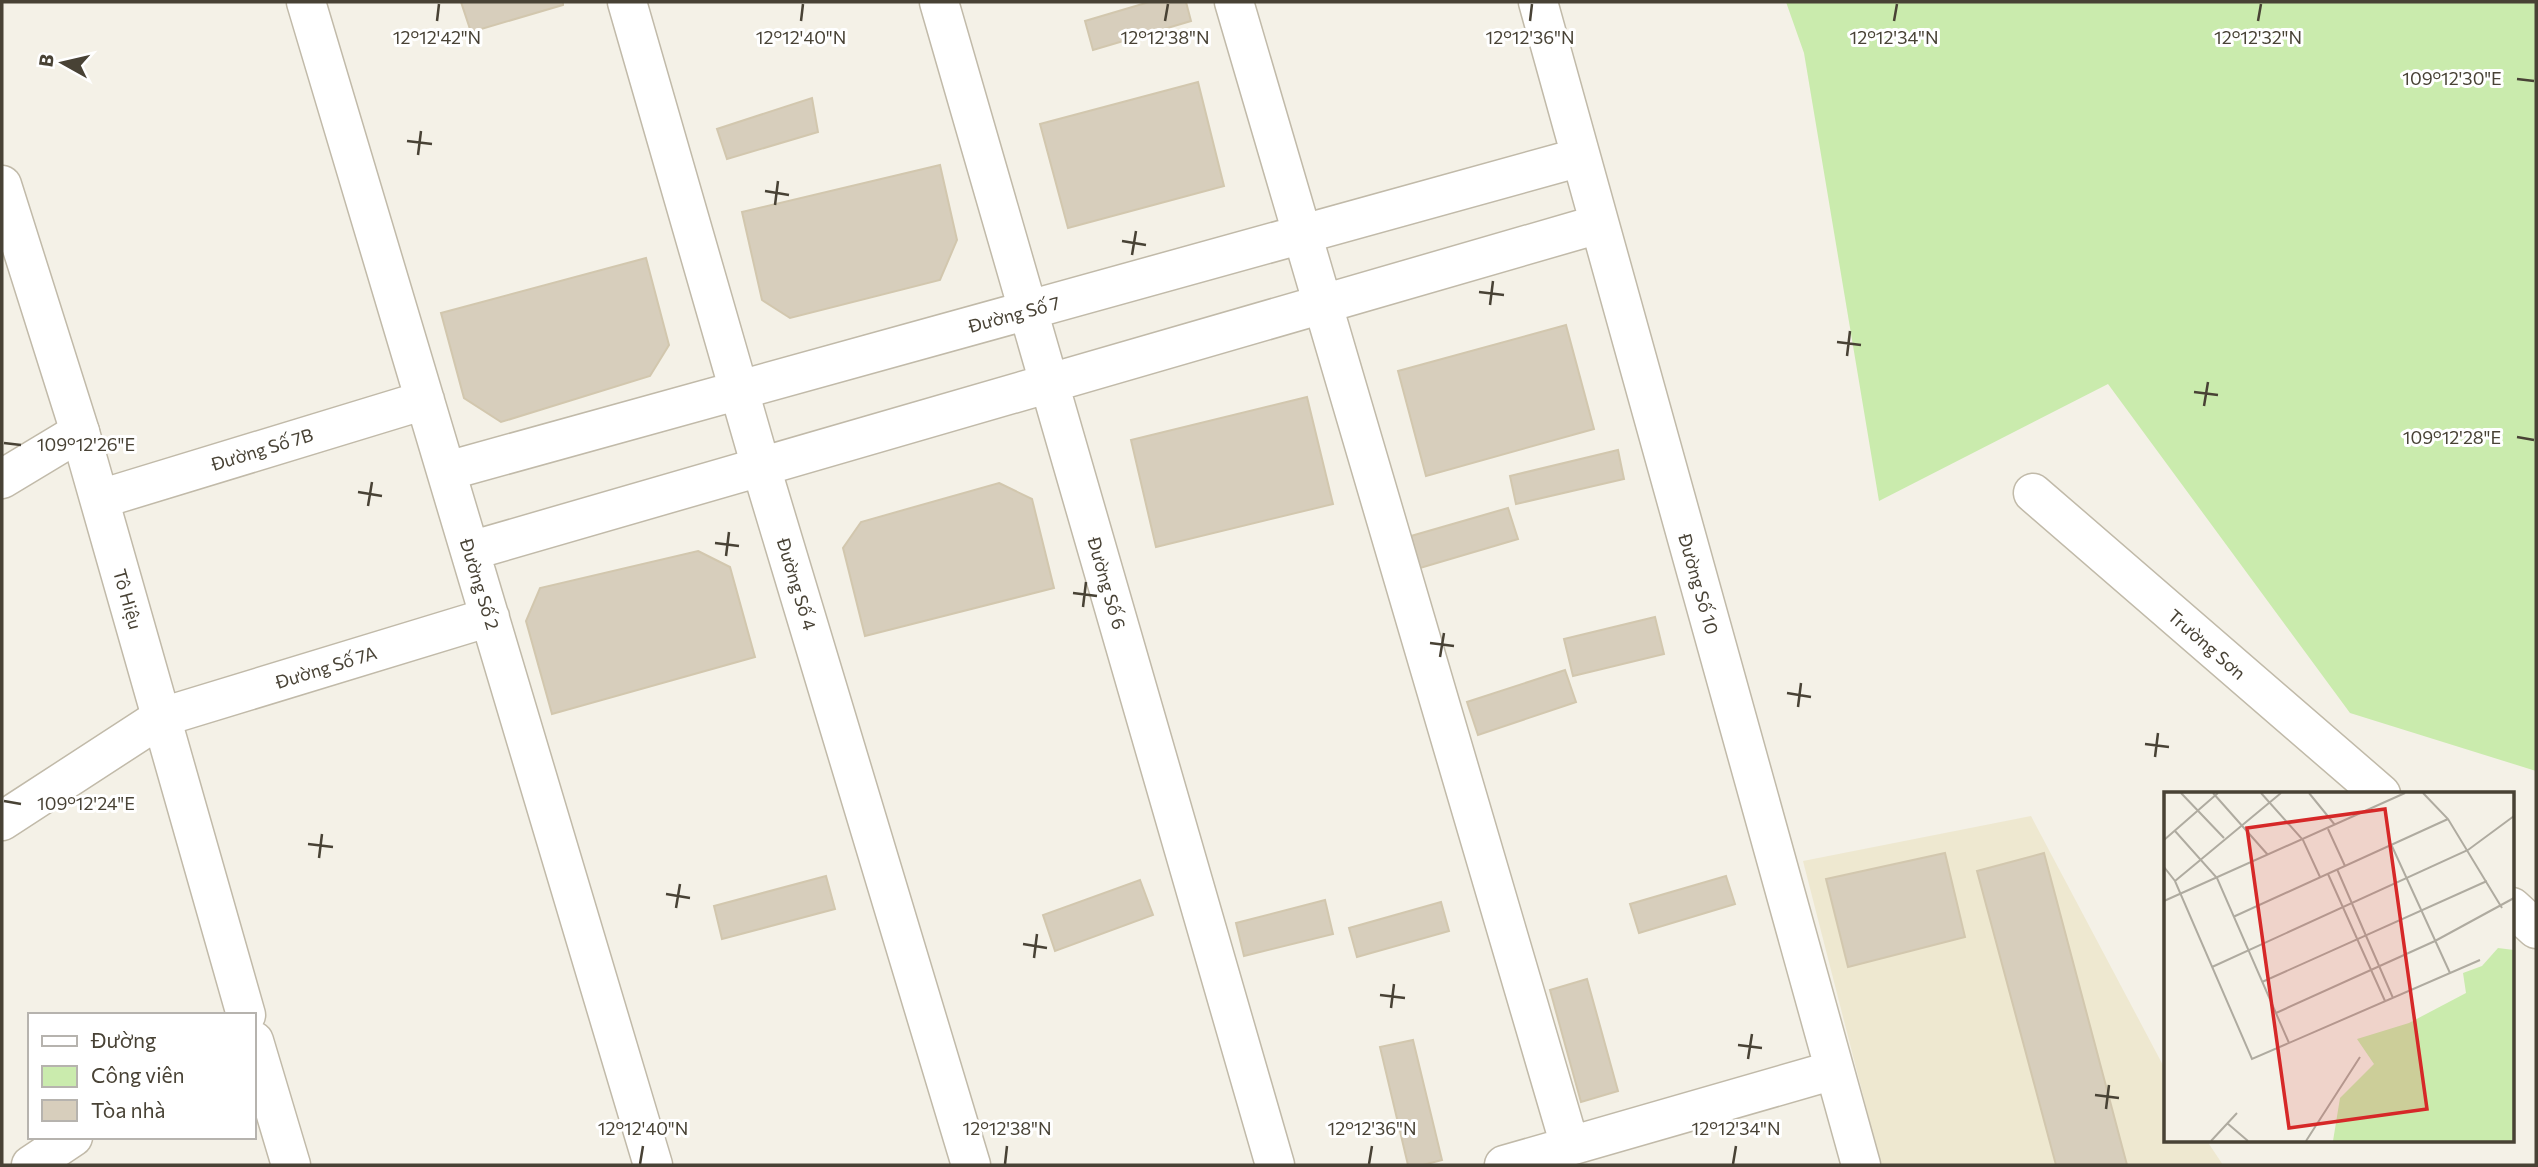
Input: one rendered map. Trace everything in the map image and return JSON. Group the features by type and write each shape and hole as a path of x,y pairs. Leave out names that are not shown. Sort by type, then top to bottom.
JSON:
{"street":[{"name":"Đường Số 2","path":"306,2 653,1165"},
{"name":"Đường Số 4","path":"627,2 761,467 971,1165"},
{"name":"Đường Số 6","path":"939,2 1275,1165"},
{"path":"1234,2 1570,1146"},
{"name":"Đường Số 10","path":"1538,2 1861,1165"},
{"name":"Đường Số 7","path":"446,471 1581,157"},
{"name":"Tô Hiệu","path":"2,185 100,499 245,1013"},
{"path":"470,551 1600,225"},
{"name":"Đường Số 7B","path":"100,499 425,400"},
{"path":"2,479 80,432"},
{"name":"Trường Sơn","path":"2033,493 2379,792"},
{"name":"Đường Số 7A","path":"2,821 162,717 490,617"},
{"path":"2514,909 2536,929"},
{"path":"256,1048 290,1165"},
{"path":"1504,1165 1834,1070"},
{"path":"31,1165 71,1139"}],"shaded area":[{"path":"2031,816 2164,1067 2164,1142 2208,1142 2223,1165 1881,1165 1803,861"}],"green space":[{"path":"1786,2 2536,2 2536,771 2350,713 2108,384 1879,501 1804,53"}],"building":[{"path":"461,2 563,2 563,5 471,32"},
{"path":"1149,2 1186,2 1191,21 1093,50 1085,21"},
{"path":"1198,82 1224,186 1068,228 1040,124"},
{"path":"812,98 818,132 727,159 717,129"},
{"path":"940,165 957,240 940,280 790,318 762,300 742,212"},
{"path":"646,258 669,345 650,376 501,422 464,398 441,313"},
{"path":"1566,325 1594,429 1426,476 1398,371"},
{"path":"1307,397 1333,504 1156,547 1131,440"},
{"path":"1618,450 1624,479 1516,504 1510,476"},
{"path":"999,483 1032,499 1054,588 865,636 843,548 861,522"},
{"path":"1508,508 1518,539 1420,568 1411,536"},
{"path":"698,551 730,567 755,657 552,714 526,621 540,588"},
{"path":"1655,617 1664,654 1573,676 1564,639"},
{"path":"1565,670 1576,702 1478,735 1467,702"},
{"path":"1945,853 1965,937 1848,967 1826,879"},
{"path":"2044,853 2127,1165 2056,1165 1977,871"},
{"path":"826,876 835,909 722,939 714,906"},
{"path":"1726,876 1735,904 1639,933 1630,904"},
{"path":"1140,880 1153,915 1055,951 1043,915"},
{"path":"1325,900 1333,934 1244,956 1236,923"},
{"path":"1441,902 1449,931 1357,957 1349,928"},
{"path":"1587,979 1618,1091 1581,1102 1550,990"},
{"path":"1413,1040 1442,1160 1423,1165 1408,1165 1380,1047"}]}
